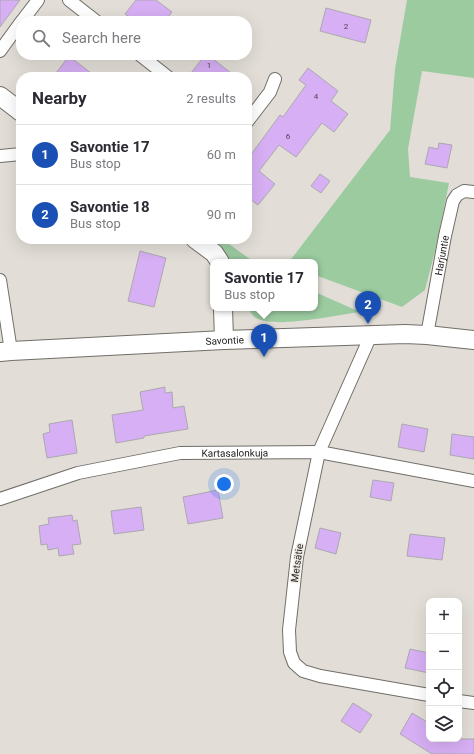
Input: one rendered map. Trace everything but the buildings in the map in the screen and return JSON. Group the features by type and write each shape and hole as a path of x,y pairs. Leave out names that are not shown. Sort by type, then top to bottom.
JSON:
{"street":[{"path":"26,16 38,0"},
{"path":"69,0 90,16"},
{"path":"0,51 16,29"},
{"path":"146,60 162,72"},
{"path":"252,115 270,92 275,79"},
{"path":"0,96 16,108"},
{"path":"0,156 16,154"},
{"name":"Harjuntie","path":"427,335 453,201 457,195 464,191 474,192"},
{"path":"202,244 214,253 218,259"},
{"path":"0,280 6,352"},
{"path":"223,311 224,340"},
{"name":"Savontie","path":"6,352 224,340 371,335 427,335 474,340"},
{"name":"Metsätie","path":"371,335 319,452 297,557 289,630 290,652 294,664 303,671 320,676 426,694"},
{"name":"Kartasalonkuja","path":"0,499 78,473 180,453 319,452 474,481"},
{"path":"462,701 474,703"}],"green space":[{"path":"407,0 474,0 474,78 422,71 408,149 410,177 449,183 436,247 425,290 402,307 318,276 318,259 291,259 390,130 395,69"},
{"path":"216,244 229,244 250,259 230,259"},
{"path":"318,293 360,312 293,322 267,321 252,315 250,311 318,311"}],"place":[{"name":"Savontie 18","path":"368,324"},
{"name":"Savontie 17","path":"264,357"}]}
